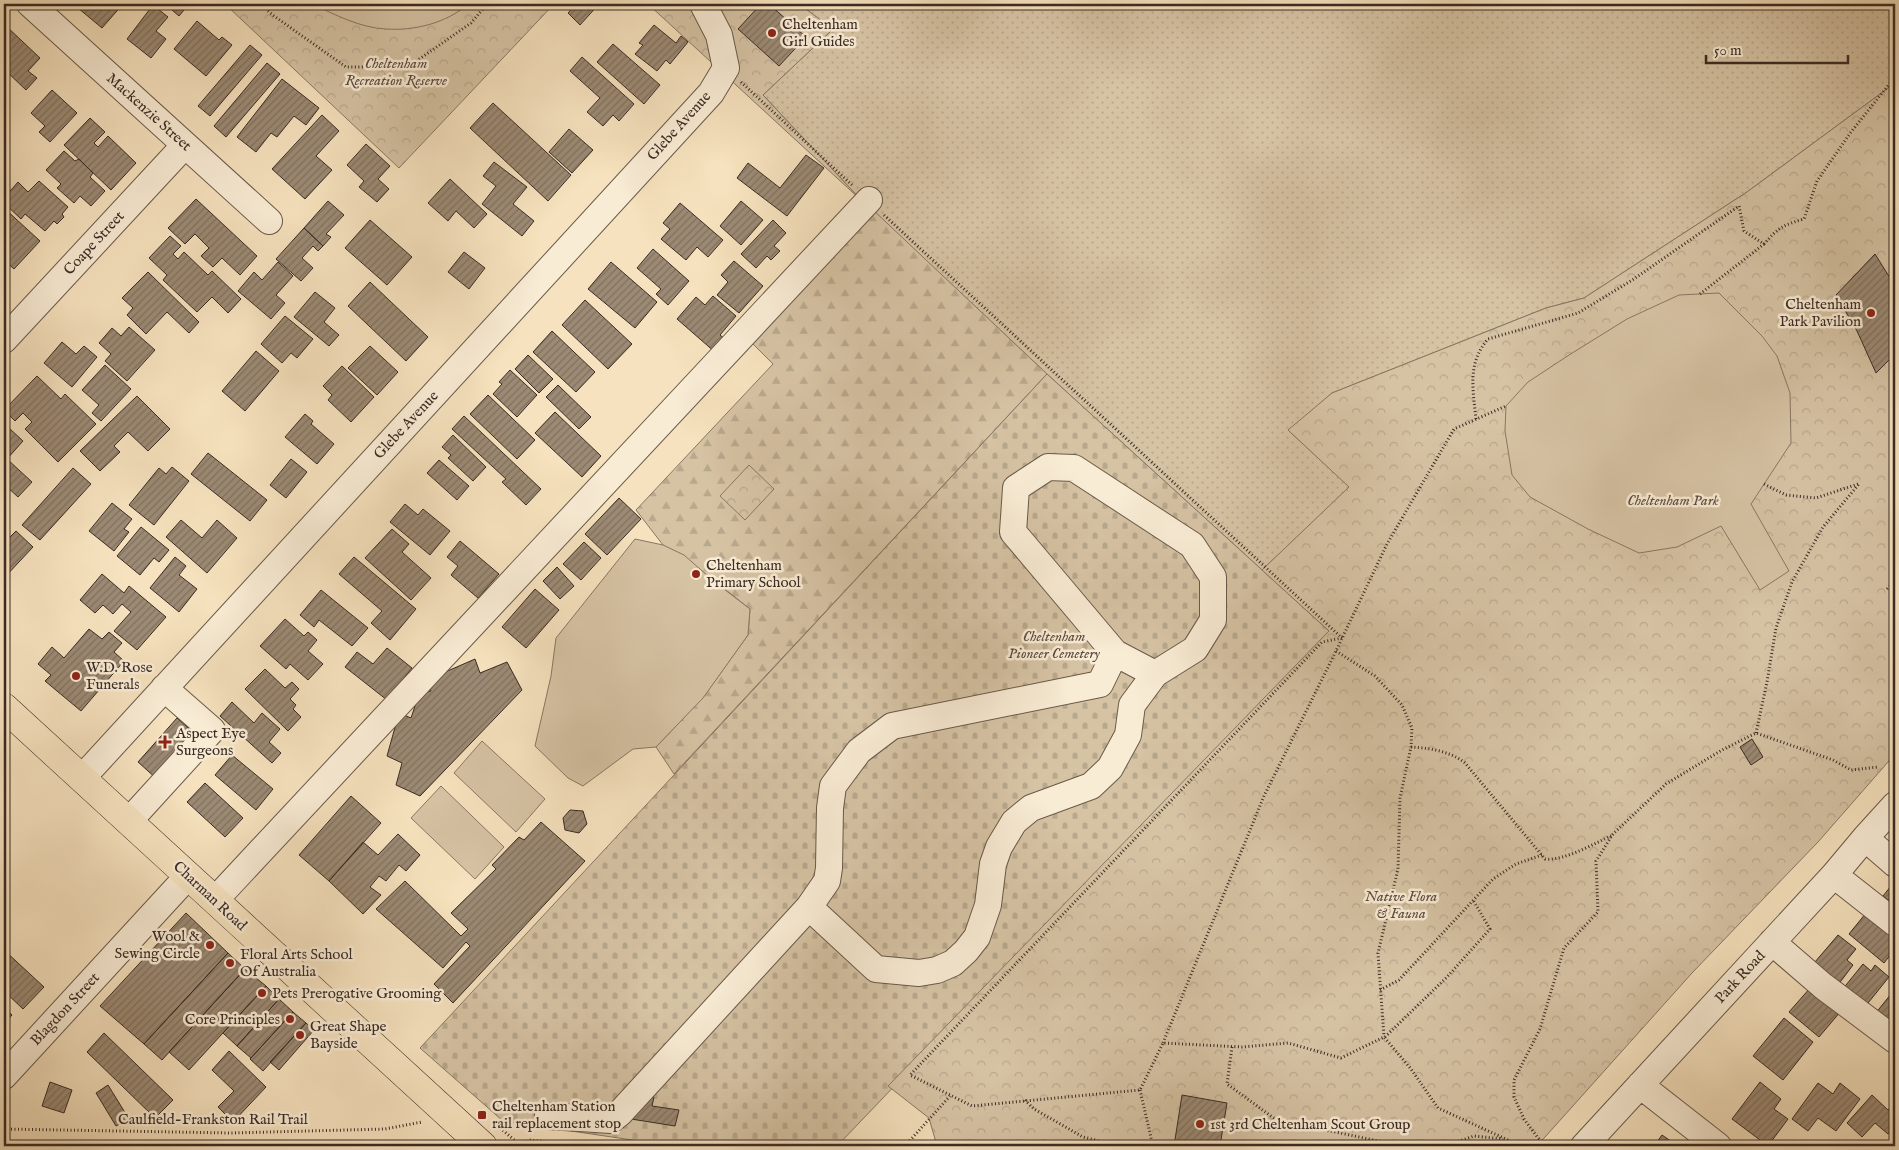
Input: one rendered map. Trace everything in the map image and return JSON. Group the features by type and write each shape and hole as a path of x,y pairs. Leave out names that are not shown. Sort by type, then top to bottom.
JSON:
{"main road":[{"name":"Charman Road","path":"4,707 483,1146"}],"street":[{"name":"Mackenzie Street","path":"30,4 269,221"},
{"path":"703,4 719,35 726,68"},
{"name":"Glebe Avenue","path":"82,778 711,93 726,68"},
{"name":"Coape Street","path":"4,340 185,145"},
{"path":"215,900 869,200"},
{"path":"809,907 876,969 919,973 937,970 953,963 977,937 988,905 993,864 999,846 1014,822 1031,808 1091,786 1110,768 1128,735 1132,705 1155,674 1195,649 1213,620 1214,577 1192,545 1074,468 1048,467 1016,488 1013,532 1115,653 1155,674"},
{"path":"1100,684 1115,653"},
{"path":"548,1116 611,1120 620,1113 809,907 827,881 830,808 833,786 859,751 892,726 1100,684 1132,705"},
{"path":"129,821 212,730 164,688"},
{"name":"Park Road","path":"1584,1146 1834,875 1895,805"},
{"path":"1865,838 1895,864"},
{"path":"1834,875 1895,922"},
{"name":"Blagdon Street","path":"4,1076 188,876"},
{"path":"1772,942 1823,986 1895,1040"},
{"path":"1640,1085 1718,1146"}],"path":[{"path":"260,4 346,67 408,67 471,23 487,4"},
{"path":"726,68 1342,638"},
{"path":"1700,294 1764,244 1784,225 1804,219 1818,180 1852,132 1895,77"},
{"path":"1476,419 1472,378 1479,349 1488,339 1578,312 1634,279 1739,206 1744,231 1764,244"},
{"path":"1153,1146 1140,1090 1163,1043 1264,796 1387,544 1454,428 1506,406"},
{"path":"1756,732 1776,628 1792,582 1823,527 1859,484 1816,498 1786,495 1764,484"},
{"path":"1888,588 1895,581"},
{"path":"1140,1090 972,1106 910,1075 1322,642 1342,638"},
{"path":"1336,651 1375,676 1402,705 1412,728 1411,747 1400,798 1398,869 1378,952 1384,1037 1411,1069 1438,1108 1508,1140 1516,1146"},
{"path":"1547,1146 1538,1138 1524,1119 1514,1098 1514,1080 1540,1030 1564,948 1598,912 1596,860 1613,834 1666,784 1756,732 1833,760 1851,770 1878,767"},
{"path":"1411,747 1424,747 1456,756 1545,859 1552,860 1580,850 1613,834"},
{"path":"1380,990 1399,980 1493,879 1516,864 1542,855"},
{"path":"1163,1043 1232,1047 1288,1043 1340,1058 1384,1037 1447,977 1490,929 1473,900"},
{"path":"1232,1047 1227,1084 1275,1119 1400,1146"},
{"path":"905,1146 950,1096"},
{"path":"1025,1100 1034,1109 1083,1136 1119,1146"},
{"name":"Caulfield-Frankston Rail Trail","path":"4,1128 232,1132 385,1129 421,1121"},
{"path":"1445,1146 1474,1136 1508,1140"},
{"path":"517,1146 529,1140 595,1146"}],"green space":[{"name":"Cheltenham Recreation Reserve","path":"225,4 554,4 399,168"},
{"path":"313,4 468,4 460,11 440,21 419,27 397,29 377,28 358,24"},
{"path":"648,4 799,4 833,29 763,95 862,201"},
{"path":"799,4 1895,4 1895,83 1747,192 1584,298 1546,308 1332,393 1289,431 1350,487 1262,570 1047,374 862,201 763,95 832,30"},
{"path":"1895,83 1895,754 1818,842 1692,973 1537,1146 937,1146 929,1118 888,1086 1329,631 1262,570 1349,487 1288,430 1332,393 1546,308 1584,298 1747,192"},
{"path":"871,208 1047,374 674,774 656,747 704,696 748,635 750,609 697,567 663,545 636,510 773,364 749,340"},
{"name":"Cheltenham Park","path":"1719,293 1762,336 1777,356 1790,393 1791,443 1751,504 1789,571 1760,590 1721,526 1677,547 1639,553 1588,529 1530,497 1512,475 1505,431 1506,406 1528,382 1569,355 1627,319 1679,295"},
{"name":"Cheltenham Pioneer Cemetery","path":"1047,374 1329,631 839,1144 825,1146 673,1146 503,1121 420,1048"},
{"path":"749,465 774,489 745,520 720,496"},
{"path":"635,539 663,545 684,555 750,609 748,635 703,698 656,747 633,749 583,786 568,778 535,746 551,676 556,638"},
{"path":"482,741 545,799 516,832 454,773"},
{"path":"441,786 504,847 475,879 411,818"}],"building":[{"path":"82,4 123,4 102,28 78,8"},
{"path":"165,4 189,4 179,16"},
{"path":"576,4 599,4 580,25 568,13"},
{"name":"Cheltenham Girl Guides","path":"761,4 769,4 806,37 779,66 738,29"},
{"path":"153,5 168,17 156,31 166,39 151,58 127,39"},
{"path":"197,21 219,40 222,37 232,45 206,76 174,49"},
{"path":"4,24 40,58 28,71 37,78 26,90 4,69"},
{"path":"654,25 676,43 681,36 688,42 670,64 666,60 657,71 635,54 643,45 639,43"},
{"path":"613,44 660,85 644,104 597,62"},
{"path":"250,45 262,55 210,116 198,106"},
{"path":"582,57 634,104 619,121 613,115 603,126 587,112 600,98 570,71"},
{"path":"267,63 280,74 226,137 214,126"},
{"path":"282,79 319,108 306,125 294,116 277,137 271,133 256,152 237,137"},
{"path":"52,90 77,113 50,142 39,132 45,126 31,113"},
{"path":"493,103 571,175 548,201 470,128"},
{"path":"322,115 339,131 316,156 332,170 305,199 272,169"},
{"path":"90,118 105,132 94,143 98,147 108,136 136,163 111,190 64,145"},
{"path":"569,129 593,150 572,173 549,152"},
{"path":"366,144 390,166 378,179 389,189 377,202 359,187 364,181 347,165"},
{"path":"64,151 75,161 79,159 93,173 90,177 105,191 91,206 80,196 74,203 57,188 61,184 46,170"},
{"path":"806,155 824,168 787,216 737,178 748,163 780,188"},
{"path":"494,162 527,187 513,204 534,221 522,236 482,204 496,186 483,176"},
{"path":"450,179 487,214 474,228 456,211 448,221 428,203"},
{"path":"39,181 68,207 62,214 64,217 57,224 54,221 45,231 25,214 21,219 4,203 4,198 18,182 28,192"},
{"path":"196,199 257,256 240,275 222,258 213,267 201,256 209,248 195,234 185,244 168,228"},
{"path":"328,201 344,215 326,234 331,237 323,246 304,228"},
{"path":"741,201 763,220 741,245 720,226"},
{"path":"680,203 723,240 708,257 697,247 686,260 661,239 670,229 663,223"},
{"path":"4,208 40,241 14,269 4,260"},
{"path":"370,220 412,257 387,285 345,248"},
{"path":"773,220 786,233 774,246 780,251 771,260 767,256 756,268 741,254"},
{"path":"304,228 323,246 318,251 313,246 302,258 313,268 301,281 276,259"},
{"path":"170,236 181,246 173,254 178,259 184,252 208,275 212,271 241,299 228,313 212,297 197,312 163,280 167,275 149,258"},
{"path":"653,249 689,281 668,305 656,294 661,289 637,268"},
{"path":"464,252 485,268 469,289 448,272"},
{"name":"Cheltenham Park Pavilion","path":"1875,254 1895,286 1895,354 1876,373 1857,331 1836,295"},
{"path":"734,261 763,286 739,313 717,295 728,282 721,275"},
{"path":"278,262 293,276 276,295 285,303 271,319 238,291 254,272 262,280"},
{"path":"611,262 657,302 635,328 588,289"},
{"path":"148,272 199,322 189,333 167,312 146,334 127,315 133,308 122,298"},
{"path":"4,280 10,286 4,293"},
{"path":"370,282 428,337 406,361 348,306"},
{"path":"315,292 335,308 324,322 339,335 329,346 294,317"},
{"path":"713,296 736,316 720,335 726,340 716,353 677,319 696,297 705,305"},
{"path":"585,300 632,344 608,369 562,325"},
{"path":"285,316 313,339 297,358 291,353 282,363 261,344"},
{"path":"129,327 155,350 127,381 105,361 111,354 99,343 112,328 121,336"},
{"path":"552,331 595,372 576,392 533,352"},
{"path":"62,342 76,354 84,346 97,357 72,387 44,363"},
{"path":"370,346 398,372 377,395 348,368"},
{"path":"256,351 279,371 245,411 222,391"},
{"path":"528,355 553,379 539,393 515,369"},
{"path":"105,365 131,389 101,421 92,413 99,405 82,390"},
{"path":"342,366 374,397 351,422 328,400 332,395 323,386"},
{"path":"510,370 537,395 517,417 493,394 502,384 499,382"},
{"path":"37,376 61,399 65,394 96,424 58,462 25,429 32,422 23,413 15,421 4,410"},
{"path":"558,385 591,417 579,429 546,397"},
{"path":"488,395 535,440 517,459 470,414"},
{"path":"137,396 170,429 148,451 128,432 114,446 120,452 100,471 80,451"},
{"path":"555,412 601,456 582,477 535,433"},
{"path":"305,414 313,421 311,424 334,444 317,464 285,437"},
{"path":"464,416 541,489 526,505 502,482 506,479 452,429"},
{"path":"9,428 23,441 7,459 32,482 18,497 4,484 4,432"},
{"path":"453,435 486,467 473,481 448,458 451,455 442,447"},
{"path":"208,453 267,500 250,521 191,474"},
{"path":"291,459 307,472 286,498 270,485"},
{"path":"439,460 469,486 457,500 427,473"},
{"path":"172,467 189,481 154,525 129,505 159,468 166,474"},
{"path":"73,468 91,484 40,540 22,525"},
{"path":"619,498 641,519 607,555 585,534"},
{"path":"112,503 132,519 124,529 129,532 114,551 89,531"},
{"path":"405,504 418,515 423,509 450,531 430,555 390,522"},
{"path":"181,520 202,538 217,520 237,538 207,573 166,537"},
{"path":"141,527 169,550 159,562 154,558 140,575 117,556"},
{"path":"392,529 409,544 402,552 431,578 411,600 365,558"},
{"path":"16,531 33,547 4,578 4,543"},
{"path":"460,541 499,574 478,598 451,575 458,566 447,557"},
{"path":"584,542 601,558 581,580 563,564"},
{"path":"175,557 186,566 179,575 197,589 179,612 150,588"},
{"path":"354,557 416,609 390,640 371,623 382,611 339,574"},
{"path":"557,567 574,586 560,599 543,581"},
{"path":"102,574 124,593 129,586 166,617 137,650 114,631 131,612 122,604 113,614 103,605 95,613 80,600"},
{"path":"535,589 559,610 526,648 502,627"},
{"path":"321,590 368,628 352,646 319,620 314,627 300,615"},
{"path":"285,619 304,636 308,632 317,640 308,651 323,664 308,680 290,664 286,669 260,646"},
{"path":"89,629 102,639 109,632 122,643 114,652 124,661 81,711 45,681 51,675 38,664 52,647 64,658"},
{"path":"387,648 412,668 387,700 345,667 357,652 373,664"},
{"path":"475,659 480,673 507,662 522,690 420,796 396,785 402,763 387,756 399,713 411,718 419,694 431,691 427,680"},
{"path":"265,669 285,688 292,682 299,689 290,699 296,705 293,709 301,717 288,731 245,689"},
{"path":"232,702 254,723 262,713 280,729 269,742 281,753 272,763 220,716"},
{"path":"177,718 197,736 158,780 138,762"},
{"path":"1752,739 1763,757 1751,765 1740,747"},
{"path":"232,755 273,789 256,810 215,775"},
{"path":"205,783 243,818 225,837 187,802"},
{"path":"351,796 381,823 329,881 299,855"},
{"path":"570,810 583,811 587,824 579,833 565,830 563,818"},
{"path":"541,822 585,861 453,1003 434,984 470,946 466,942 443,968 376,909 405,881 461,936 468,929 451,913 496,869 492,865 519,837 524,840"},
{"path":"398,834 420,855 406,871 399,865 386,881 379,876 370,887 381,895 363,914 329,881 363,842 378,855"},
{"path":"1895,881 1895,905 1883,896"},
{"path":"186,913 228,953 144,1044 100,1006"},
{"path":"1866,913 1895,936 1895,949 1884,963 1849,934"},
{"path":"1838,935 1856,949 1847,960 1853,965 1835,989 1809,969"},
{"path":"4,950 44,987 23,1009 4,991"},
{"path":"228,953 245,969 162,1060 144,1044"},
{"path":"1863,964 1871,971 1875,965 1889,977 1864,1008 1842,990"},
{"path":"245,969 266,986 189,1070 169,1052"},
{"path":"266,986 279,999 237,1046 223,1033"},
{"path":"1811,987 1841,1011 1819,1037 1789,1012"},
{"path":"1895,989 1895,1031 1875,1014"},
{"path":"279,999 293,1012 251,1058 237,1046"},
{"path":"4,1008 12,1015 4,1024"},
{"path":"293,1012 306,1023 263,1071 250,1059"},
{"path":"1784,1018 1813,1042 1783,1080 1753,1056"},
{"path":"306,1023 314,1030 279,1070 270,1062"},
{"path":"104,1033 173,1100 155,1118 87,1052"},
{"path":"229,1051 266,1087 233,1122 218,1107 234,1091 212,1070"},
{"path":"50,1082 72,1090 64,1113 42,1106"},
{"path":"1760,1082 1781,1099 1774,1109 1788,1119 1768,1146 1732,1119"},
{"path":"1818,1083 1833,1094 1840,1083 1860,1099 1836,1131 1818,1118 1808,1131 1792,1119"},
{"path":"108,1085 129,1119 116,1126 96,1093"},
{"name":"1st 3rd Cheltenham Scout Group","path":"1182,1095 1227,1103 1220,1146 1174,1146"},
{"path":"1872,1095 1888,1110 1895,1102 1895,1126 1888,1134 1875,1123 1862,1137 1847,1123"},
{"path":"643,1096 654,1097 652,1106 679,1110 675,1126 631,1119"},
{"path":"1662,1135 1678,1146 1654,1146"}],"place":[{"name":"Cheltenham Girl Guides","path":"772,33"},
{"name":"Cheltenham Park Pavilion","path":"1871,313"},
{"name":"Cheltenham Primary School","path":"696,574"},
{"name":"W.D. Rose Funerals","path":"76,676"},
{"name":"Aspect Eye Surgeons","path":"165,742"},
{"name":"Wool & Sewing Circle","path":"210,945"},
{"name":"Floral Arts School Of Australia","path":"230,963"},
{"name":"Pets Prerogative Grooming","path":"262,993"},
{"name":"Core Principles","path":"290,1019"},
{"name":"Great Shape Bayside","path":"300,1035"},
{"name":"Cheltenham Station rail replacement stop","path":"482,1115"},
{"name":"1st 3rd Cheltenham Scout Group","path":"1200,1124"}],"park label":[{"name":"Native Flora & Fauna","path":"1401,904"}]}
